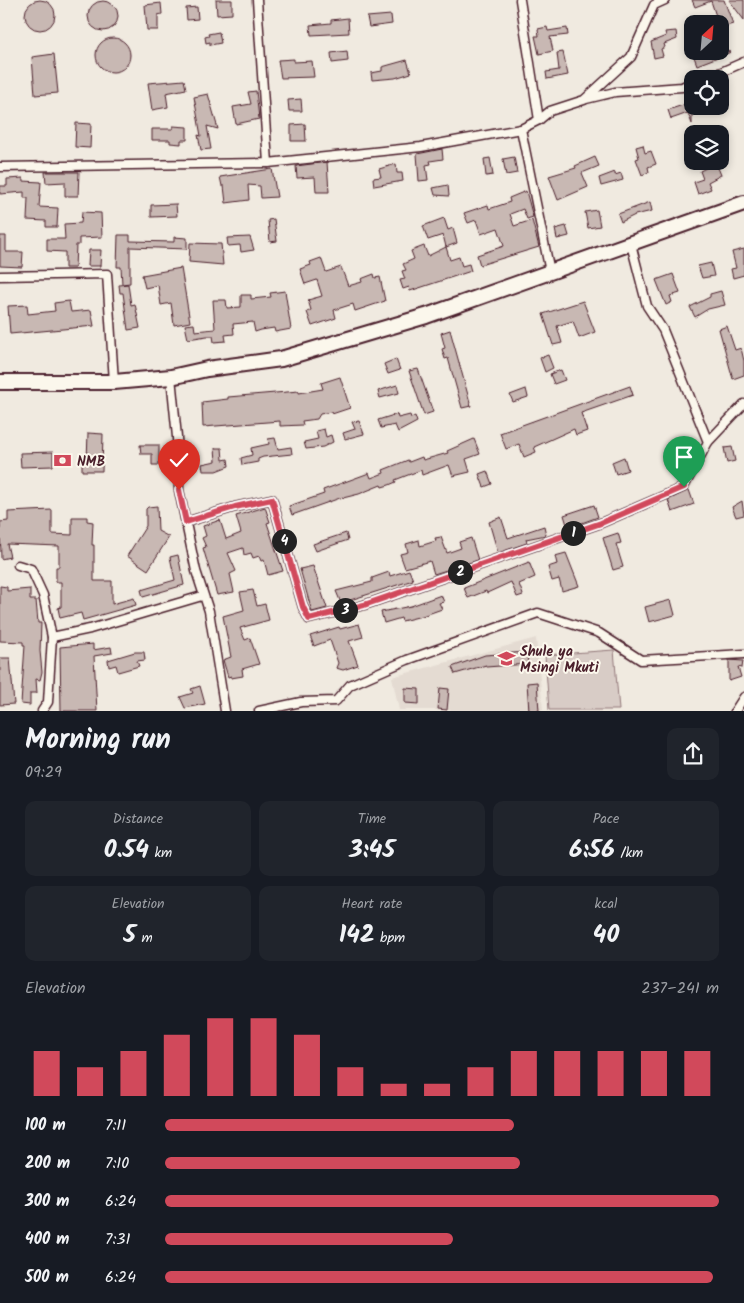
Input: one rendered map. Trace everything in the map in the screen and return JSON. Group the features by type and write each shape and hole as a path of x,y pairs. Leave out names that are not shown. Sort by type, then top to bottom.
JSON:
{"highway":[{"path":"0,382 114,382 171,378 207,369 281,359 426,316 744,203"}],"street":[{"path":"257,0 268,163"},
{"path":"520,0 539,120"},
{"path":"584,100 631,57 654,5 666,0"},
{"path":"726,70 744,62"},
{"path":"0,167 268,163 421,147 521,129 539,120 550,111 615,92 684,86"},
{"path":"521,129 550,272"},
{"path":"631,244 646,306 663,330 708,442"},
{"path":"0,276 107,274 114,382"},
{"path":"171,378 177,437 179,490 202,596 209,611 225,710"},
{"path":"186,522 235,507 272,499 303,607 309,619 364,605 601,523 684,487 708,442 744,404"},
{"path":"18,565 31,568 43,595 52,637 48,702 42,710"},
{"path":"52,637 90,629 202,596"},
{"path":"259,710 301,702 336,700 350,684 407,660 538,613 599,633 641,660 744,654"},
{"path":"735,710 744,697"}],"shaded area":[{"path":"536,638 543,710 399,710 392,677"},
{"path":"614,650 619,710 549,710 545,655"}],"building":[{"path":"40,0 46,1 54,9 54,21 46,29 40,30 34,29 26,21 25,15 26,9 34,1"},
{"path":"216,0 232,0 232,14 217,15"},
{"path":"692,0 724,0 733,24 729,25 729,15 716,15 711,1 695,7"},
{"path":"729,0 744,0 744,20"},
{"path":"103,1 114,5 118,16 114,27 103,31 92,27 88,16 92,5"},
{"path":"161,3 162,14 158,15 158,30 147,30 145,5"},
{"path":"197,7 198,19 187,20 186,8"},
{"path":"391,15 392,24 369,27 367,17"},
{"path":"348,18 349,33 311,35 310,25 331,23 331,20"},
{"path":"547,27 548,31 567,28 568,35 550,37 553,51 539,54 535,36 539,36 538,29"},
{"path":"676,31 677,39 664,44 665,47 661,49 663,56 654,58 651,42 666,36 665,32"},
{"path":"219,32 221,43 210,45 210,42 206,43 205,37 209,36 208,34"},
{"path":"113,38 125,43 130,55 125,67 113,72 101,67 96,55 101,43"},
{"path":"347,51 348,61 332,63 331,53"},
{"path":"563,52 568,75 547,79 546,72 559,70 557,53"},
{"path":"54,54 58,93 35,95 32,57"},
{"path":"294,59 294,62 312,61 314,77 281,78 278,60"},
{"path":"407,60 411,73 395,78 372,80 371,73 382,71 382,67"},
{"path":"695,60 710,60 697,65"},
{"path":"184,80 186,89 166,93 168,107 152,110 148,83"},
{"path":"256,91 259,119 236,124 233,107 251,104 248,92"},
{"path":"208,94 218,129 207,126 211,149 201,150 198,135 201,136 194,97"},
{"path":"301,99 302,111 289,111 288,100"},
{"path":"684,105 684,114 671,119 668,110"},
{"path":"76,123 91,124 90,148 75,147"},
{"path":"305,124 306,141 291,141 291,125"},
{"path":"173,126 187,127 187,140 181,140 181,144 170,143 170,140 152,140 152,129 173,129"},
{"path":"643,145 645,153 651,151 656,164 648,167 649,172 642,175 636,159 639,158 636,147"},
{"path":"442,149 443,159 430,161 431,164 426,165 428,180 419,181 417,154"},
{"path":"514,157 517,173 506,175 503,159"},
{"path":"595,157 599,166 582,173 588,187 558,200 549,176 576,168 575,166"},
{"path":"490,158 493,175 486,176 484,159"},
{"path":"327,162 329,192 316,192 315,177 297,178 296,166"},
{"path":"396,164 397,173 402,173 403,181 374,186 373,178 381,177 379,169"},
{"path":"272,169 277,197 261,198 260,186 248,185 249,200 226,203 224,186 222,186 220,177"},
{"path":"719,170 721,175 708,182 711,189 698,194 694,182 703,179 700,171"},
{"path":"45,172 79,172 78,196 65,196 65,182 46,183"},
{"path":"615,172 615,175 621,173 623,180 601,186 599,178"},
{"path":"23,178 23,181 41,182 39,207 58,208 57,227 46,227 46,221 27,220 28,198 24,198 24,192 0,194 0,186 7,186 7,179"},
{"path":"448,185 449,196 435,195 433,188"},
{"path":"526,191 533,217 527,219 523,209 510,214 514,226 532,220 539,247 480,265 477,255 504,246 498,228 481,234 476,220 468,223 464,213 488,205 489,209 510,202 509,198"},
{"path":"650,202 652,211 635,215 621,222 618,214"},
{"path":"176,204 177,216 151,217 151,205"},
{"path":"597,210 600,226 588,228 585,212"},
{"path":"82,212 101,213 102,237 79,238 79,245 76,245 75,268 65,268 65,252 47,251 47,239 65,239 64,224 81,223"},
{"path":"444,218 448,230 453,228 457,243 446,247 443,235 428,240 423,226"},
{"path":"274,219 277,241 270,242 268,220"},
{"path":"566,226 569,236 557,239 555,229"},
{"path":"118,235 130,235 130,241 174,242 174,237 187,238 187,249 130,247 130,283 122,284 121,267 117,267"},
{"path":"0,236 6,236 6,252 23,252 22,267 0,266"},
{"path":"250,237 254,250 241,252 240,245 228,246 227,238"},
{"path":"190,243 221,244 223,265 189,262"},
{"path":"424,246 428,256 446,247 450,260 459,257 462,266 469,264 471,271 410,291 409,287 403,289 400,280 405,279 402,271 406,270 403,264 414,259 411,251"},
{"path":"744,249 744,275 733,278 731,269 736,268 732,252"},
{"path":"89,250 101,250 100,266 88,266"},
{"path":"321,258 326,272 341,267 348,286 362,282 361,279 374,274 375,278 380,277 385,301 355,311 353,304 334,310 336,318 312,326 307,312 311,310 308,300 322,296 317,280 305,284 300,269 311,265 310,262"},
{"path":"711,263 714,276 702,278 698,266"},
{"path":"181,268 190,322 174,325 171,303 161,305 158,285 145,288 142,275"},
{"path":"673,274 680,293 670,296 672,302 666,305 656,280"},
{"path":"128,284 131,305 135,304 140,328 128,330 123,293 120,293 119,285"},
{"path":"285,291 291,329 275,332 274,328 255,332 253,322 233,324 234,334 225,335 226,341 214,342 213,336 188,339 185,325 194,324 195,331 215,329 213,300 226,300 227,308 241,307 241,295 251,295 251,299 271,297 270,293"},
{"path":"721,291 725,305 708,309 695,317 690,307 710,297 710,294"},
{"path":"69,301 71,312 91,310 94,326 10,334 8,306 27,305 28,314 55,311 54,303"},
{"path":"583,301 595,332 579,338 573,321 557,326 562,343 553,345 543,314"},
{"path":"727,326 735,350 741,348 744,361 744,375 733,379 719,329"},
{"path":"450,330 471,406 462,408 448,358 445,359 442,349 445,348 441,333"},
{"path":"548,355 553,368 545,372 540,358"},
{"path":"396,359 400,370 388,374 384,364"},
{"path":"418,369 433,412 424,415 409,371"},
{"path":"561,370 565,380 554,384 550,374"},
{"path":"340,377 350,408 332,414 331,412 320,414 317,419 302,421 303,425 280,426 280,421 203,427 202,402 228,399 228,397 299,391 299,393 323,389 321,383"},
{"path":"397,385 399,393 380,398 378,391"},
{"path":"630,386 633,395 581,413 587,431 576,435 574,429 534,447 536,452 524,457 519,444 506,449 500,433"},
{"path":"526,389 528,397 513,402 510,395"},
{"path":"397,414 398,418 410,415 411,418 415,416 417,422 398,432 395,425 381,428 378,420"},
{"path":"359,421 364,434 345,439 343,433 355,429 352,422"},
{"path":"324,429 326,437 331,435 333,442 323,447 306,449 304,442 318,439 316,431"},
{"path":"88,433 103,434 102,471 82,471 82,460 87,460"},
{"path":"275,438 278,449 291,447 292,454 263,457 258,459 258,462 242,465 241,458 252,455 251,448 269,444 268,439"},
{"path":"474,439 480,454 466,459 470,472 453,476 449,465 422,475 421,470 395,480 396,482 389,485 382,487 381,485 359,494 343,497 292,515 289,506 324,494 323,490 369,473 371,478 384,473 383,470 408,460 409,462 422,457 423,460 448,453 447,451"},
{"path":"140,445 159,445 159,465 152,465 152,454 141,454"},
{"path":"732,447 735,461 727,463 724,448"},
{"path":"215,448 222,448 223,460 228,459 229,466 216,471 203,471 202,464 216,461"},
{"path":"53,452 53,466 21,467 20,453"},
{"path":"624,457 628,470 616,474 612,462"},
{"path":"487,471 492,484 484,487 479,474"},
{"path":"689,490 694,504 672,512 668,500"},
{"path":"742,501 744,515 736,517 732,507"},
{"path":"594,505 598,517 568,528 564,515"},
{"path":"157,506 158,531 169,537 148,570 127,556 146,526 146,509"},
{"path":"265,507 270,522 267,523 283,571 268,575 264,560 261,561 259,556 253,558 251,553 244,555 243,548 228,553 236,571 230,574 234,592 217,595 203,548 206,547 202,538 206,536 203,526 220,520 226,539 241,533 236,516"},
{"path":"52,510 52,534 72,535 72,517 87,517 87,521 93,522 94,581 112,581 112,604 134,598 136,605 83,620 81,613 60,618 58,608 61,607 61,582 56,582 56,567 59,567 59,546 7,544 10,557 1,559 0,522 8,521 8,512"},
{"path":"501,517 508,538 544,526 546,535 526,539 527,543 498,553 489,522"},
{"path":"346,533 348,540 316,551 313,544"},
{"path":"618,533 621,543 616,544 623,567 613,570 603,538"},
{"path":"441,537 447,553 461,548 459,542 471,538 478,560 434,574 430,561 405,568 400,554 408,552 406,544 419,540 420,546 436,541 435,538"},
{"path":"566,553 579,586 562,591 559,579 552,581 548,567 557,564 555,556"},
{"path":"178,555 184,585 143,597 141,590 175,580 170,557"},
{"path":"529,562 535,577 519,584 523,595 517,597 511,582 487,593 486,591 468,598 464,588"},
{"path":"313,566 327,608 312,612 300,569"},
{"path":"409,570 413,580 341,603 336,591 372,582 372,578 389,572 390,576"},
{"path":"0,586 7,587 7,591 30,589 30,600 36,600 38,623 41,623 40,651 42,672 40,680 36,679 37,693 30,693 30,705 21,704 25,645 23,645 23,642 0,641"},
{"path":"253,590 257,606 265,604 269,620 240,628 245,640 250,638 259,664 242,669 243,676 231,678 231,676 228,677 223,660 231,657 223,616 244,610 240,592"},
{"path":"441,595 444,602 439,603 442,609 402,621 401,618 384,623 381,612 411,606"},
{"path":"671,600 675,615 649,622 645,607"},
{"path":"359,624 363,637 349,641 358,665 343,670 336,668 338,663 330,640 314,646 310,636 339,627 340,629"},
{"path":"93,644 93,650 111,647 112,653 94,656 97,711 61,711 60,647"},
{"path":"135,652 144,652 145,660 137,661 139,666 118,672 116,665 109,667 108,660"},
{"name":"Shule ya Msingi Mkuti","path":"527,652 528,664 486,667 486,665 455,674 452,667 485,655"},
{"path":"0,658 10,658 14,704 0,705"},
{"path":"729,660 743,661 742,668 738,667 741,677 729,681"},
{"path":"537,682 539,711 529,711 527,683"},
{"path":"200,686 205,704 185,708 180,697 193,693 191,689"},
{"path":"405,688 419,689 419,704 405,703"},
{"path":"440,688 449,689 447,710 438,709"}],"place":[{"name":"NMB","path":"63,461"},
{"name":"Shule ya Msingi Mkuti","path":"506,659"}],"route":[{"path":"179,490 186,522 235,507 272,499 303,607 309,619 364,605 601,523 684,487"}]}
